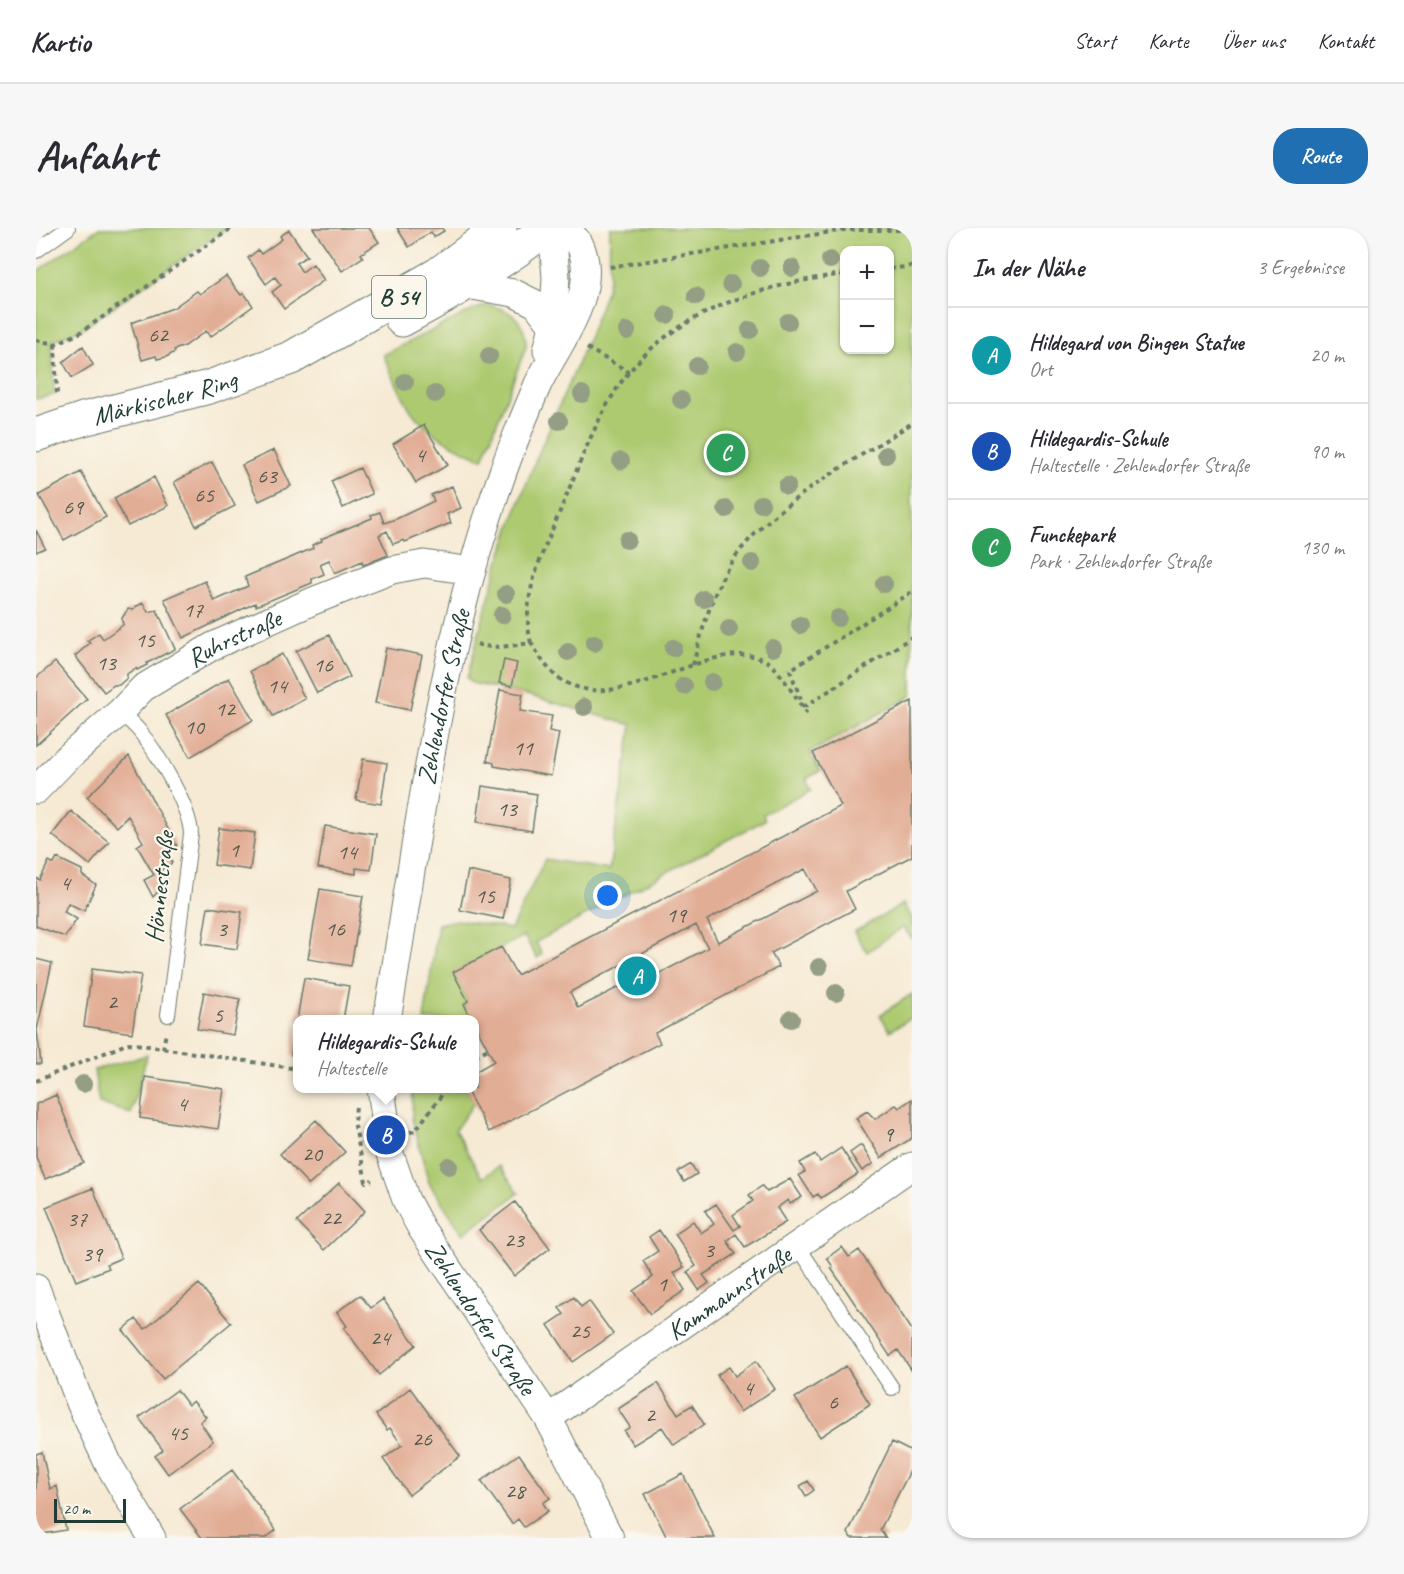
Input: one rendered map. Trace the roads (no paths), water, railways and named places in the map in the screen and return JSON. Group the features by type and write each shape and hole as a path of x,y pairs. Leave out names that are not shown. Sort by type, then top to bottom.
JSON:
{"main road":[{"name":"Märkischer Ring","path":"291,358 438,274 500,228"},
{"name":"Märkischer Ring","path":"36,435 83,419 209,387 291,358 351,346 466,285 505,261 547,228"}],"street":[{"name":"Zehlendorfer Straße","path":"539,383 553,326 556,278 554,252 557,228"},
{"name":"Zehlendorfer Straße","path":"388,1015 428,770 455,637 472,571 504,469 539,383 565,337 580,302 585,271 579,245 565,228"},
{"path":"466,285 514,293 536,304 553,326"},
{"name":"Ruhrstraße","path":"36,790 143,688 213,646 392,570 410,565 434,565 472,571"},
{"name":"Zehlendorfer Straße","path":"382,1093 390,1154 406,1200 416,1219 548,1418 610,1538"},
{"name":"Kammannstraße","path":"548,1418 912,1166"},
{"path":"36,1288 81,1405 99,1445 152,1538"}],"lane":[{"path":"36,251 68,228"},
{"name":"Hönnestraße","path":"120,712 150,745 170,779 191,823 168,1016"},
{"path":"797,1245 892,1388"}],"place":[{"name":"Funckepark","path":"726,453"},
{"name":"Hildegard von Bingen Statue","path":"637,976"},
{"name":"Hildegardis-Schule","path":"386,1135"}]}
